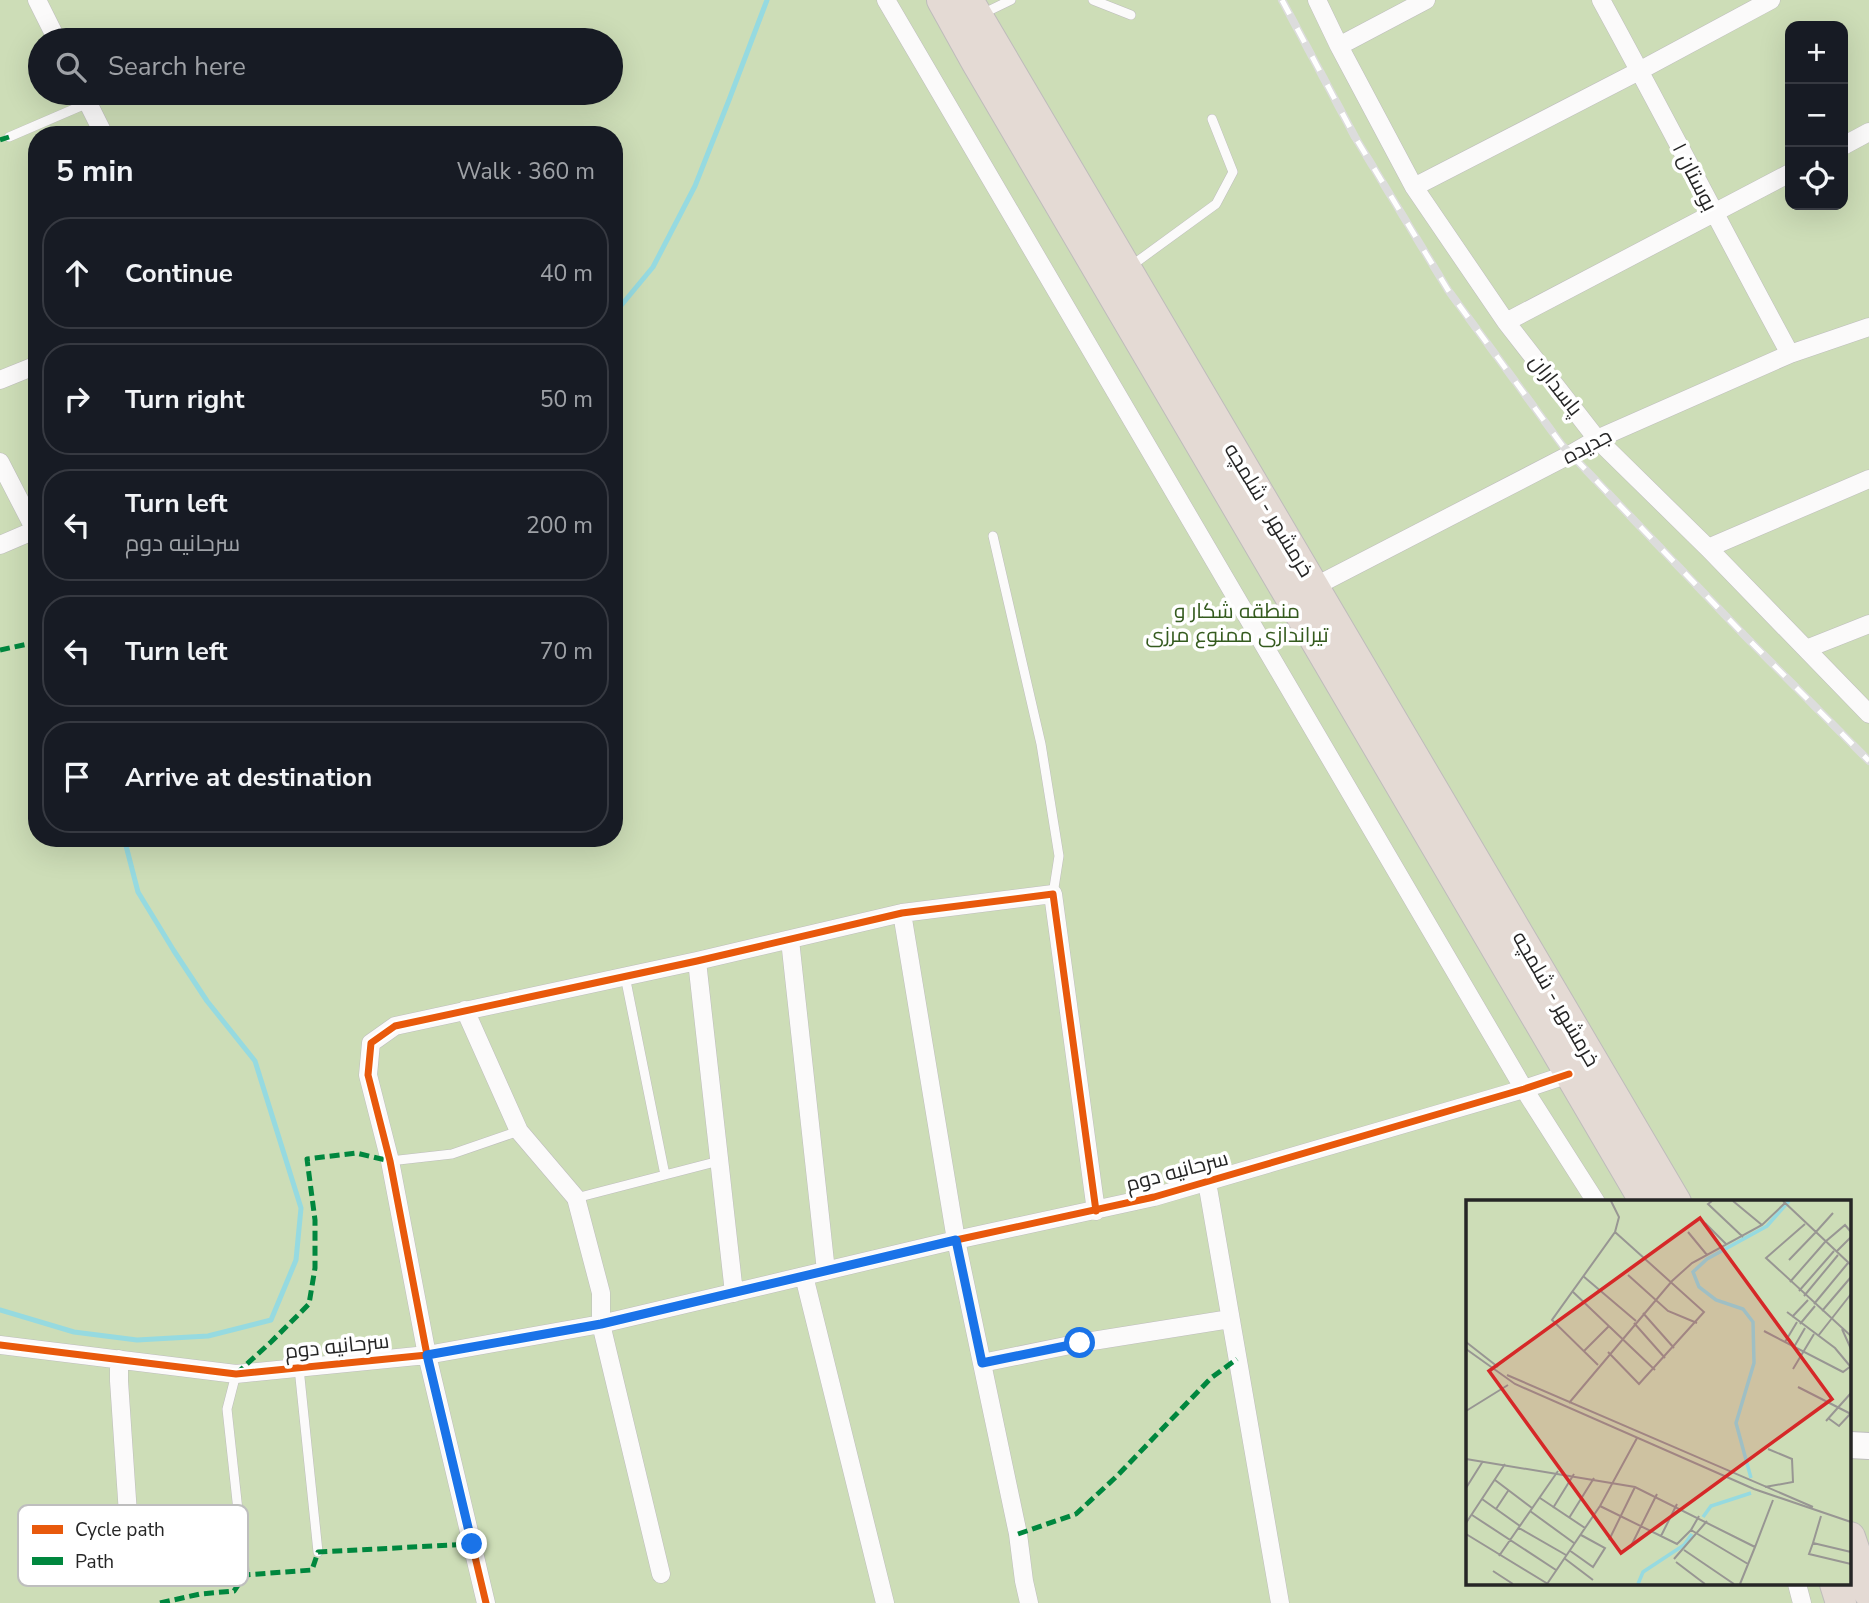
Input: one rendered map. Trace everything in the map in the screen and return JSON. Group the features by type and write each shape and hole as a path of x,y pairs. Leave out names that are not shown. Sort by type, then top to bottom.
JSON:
{"highway":[{"name":"خرمشهر - شلمچه","path":"942,0 991,87 1675,1200"},
{"name":"خرمشهر - شلمچه","path":"973,8 1127,270 1569,1074 1644,1200"},
{"path":"1852,1543 1869,1593"},
{"path":"1836,1586 1841,1603"}],"street":[{"path":"37,0 51,28"},
{"path":"886,0 1524,1089 1595,1200"},
{"name":"پاسداران","path":"1317,0 1414,187 1506,322 1597,439 1708,548 1869,714"},
{"path":"1339,46 1426,0"},
{"name":"بوستان ۱","path":"1601,0 1790,354"},
{"path":"1414,187 1771,0"},
{"path":"89,105 99,126"},
{"path":"1848,143 1869,132"},
{"path":"1506,322 1785,176"},
{"name":"جدیده","path":"1302,592 1597,439 1790,354 1869,327"},
{"path":"0,380 28,369"},
{"path":"0,463 28,517"},
{"path":"1708,548 1869,479"},
{"path":"0,545 28,535"},
{"path":"1806,649 1869,624"},
{"path":"486,1603 427,1355 390,1161 368,1075 371,1043 395,1026 697,961 902,913 1052,894 1096,1211"},
{"path":"902,913 956,1240 1018,1534 1029,1603"},
{"path":"790,940 825,1271"},
{"path":"697,961 734,1293"},
{"path":"465,1010 519,1131 576,1198 601,1293 601,1324 661,1574"},
{"name":"سرحانیه دوم","path":"0,1345 236,1374 427,1355 601,1324 956,1240 1154,1197 1569,1074"},
{"path":"1207,1182 1280,1603"},
{"path":"804,1276 885,1603"},
{"path":"982,1363 1080,1343 1230,1319"},
{"path":"119,1359 118,1381 127,1505"},
{"path":"1798,1586 1802,1603"}],"lane":[{"path":"973,8 1011,0"},
{"path":"1093,0 1132,15"},
{"path":"30,126 71,105"},
{"path":"1127,270 1216,204 1233,172 1212,119"},
{"path":"9,137 28,127"},
{"path":"993,536 1041,744 1059,856 1052,894"},
{"path":"625,976 664,1175"},
{"path":"390,1161 452,1154 519,1131"},
{"path":"576,1198 719,1161"},
{"path":"299,1368 318,1552"},
{"path":"236,1374 227,1409 237,1505"}],"green space":[{"name":"منطقه شکار و تیراندازی ممنوع مرزی","path":"0,0 1869,0 1869,1603 0,1603"}],"waterway":[{"path":"623,303 653,267 695,186 767,0"},
{"path":"0,1310 74,1332 137,1340 208,1336 271,1320 296,1260 301,1208 255,1061 207,1001 138,892 126,847"}],"railway":[{"path":"1282,0 1355,137 1448,290 1562,445 1869,761"}],"marked path":[{"path":"0,140 9,137"},
{"path":"0,650 28,644"},
{"path":"236,1374 309,1304 315,1268 315,1220 307,1159 356,1153 390,1161"},
{"path":"1018,1534 1076,1514 1117,1476 1211,1378 1237,1359"},
{"path":"248,1575 312,1570 318,1552 472,1544"},
{"path":"160,1603 200,1594 234,1591 237,1586"}],"cycle path":[{"path":"486,1603 427,1355 390,1161 368,1075 371,1043 395,1026 697,961 902,913 1053,894 1096,1211"},
{"path":"0,1345 236,1374 427,1355 601,1324 956,1240 1154,1197 1569,1074"}],"route":[{"path":"472,1544 427,1355 601,1324 956,1240 982,1363 1080,1343"}]}
